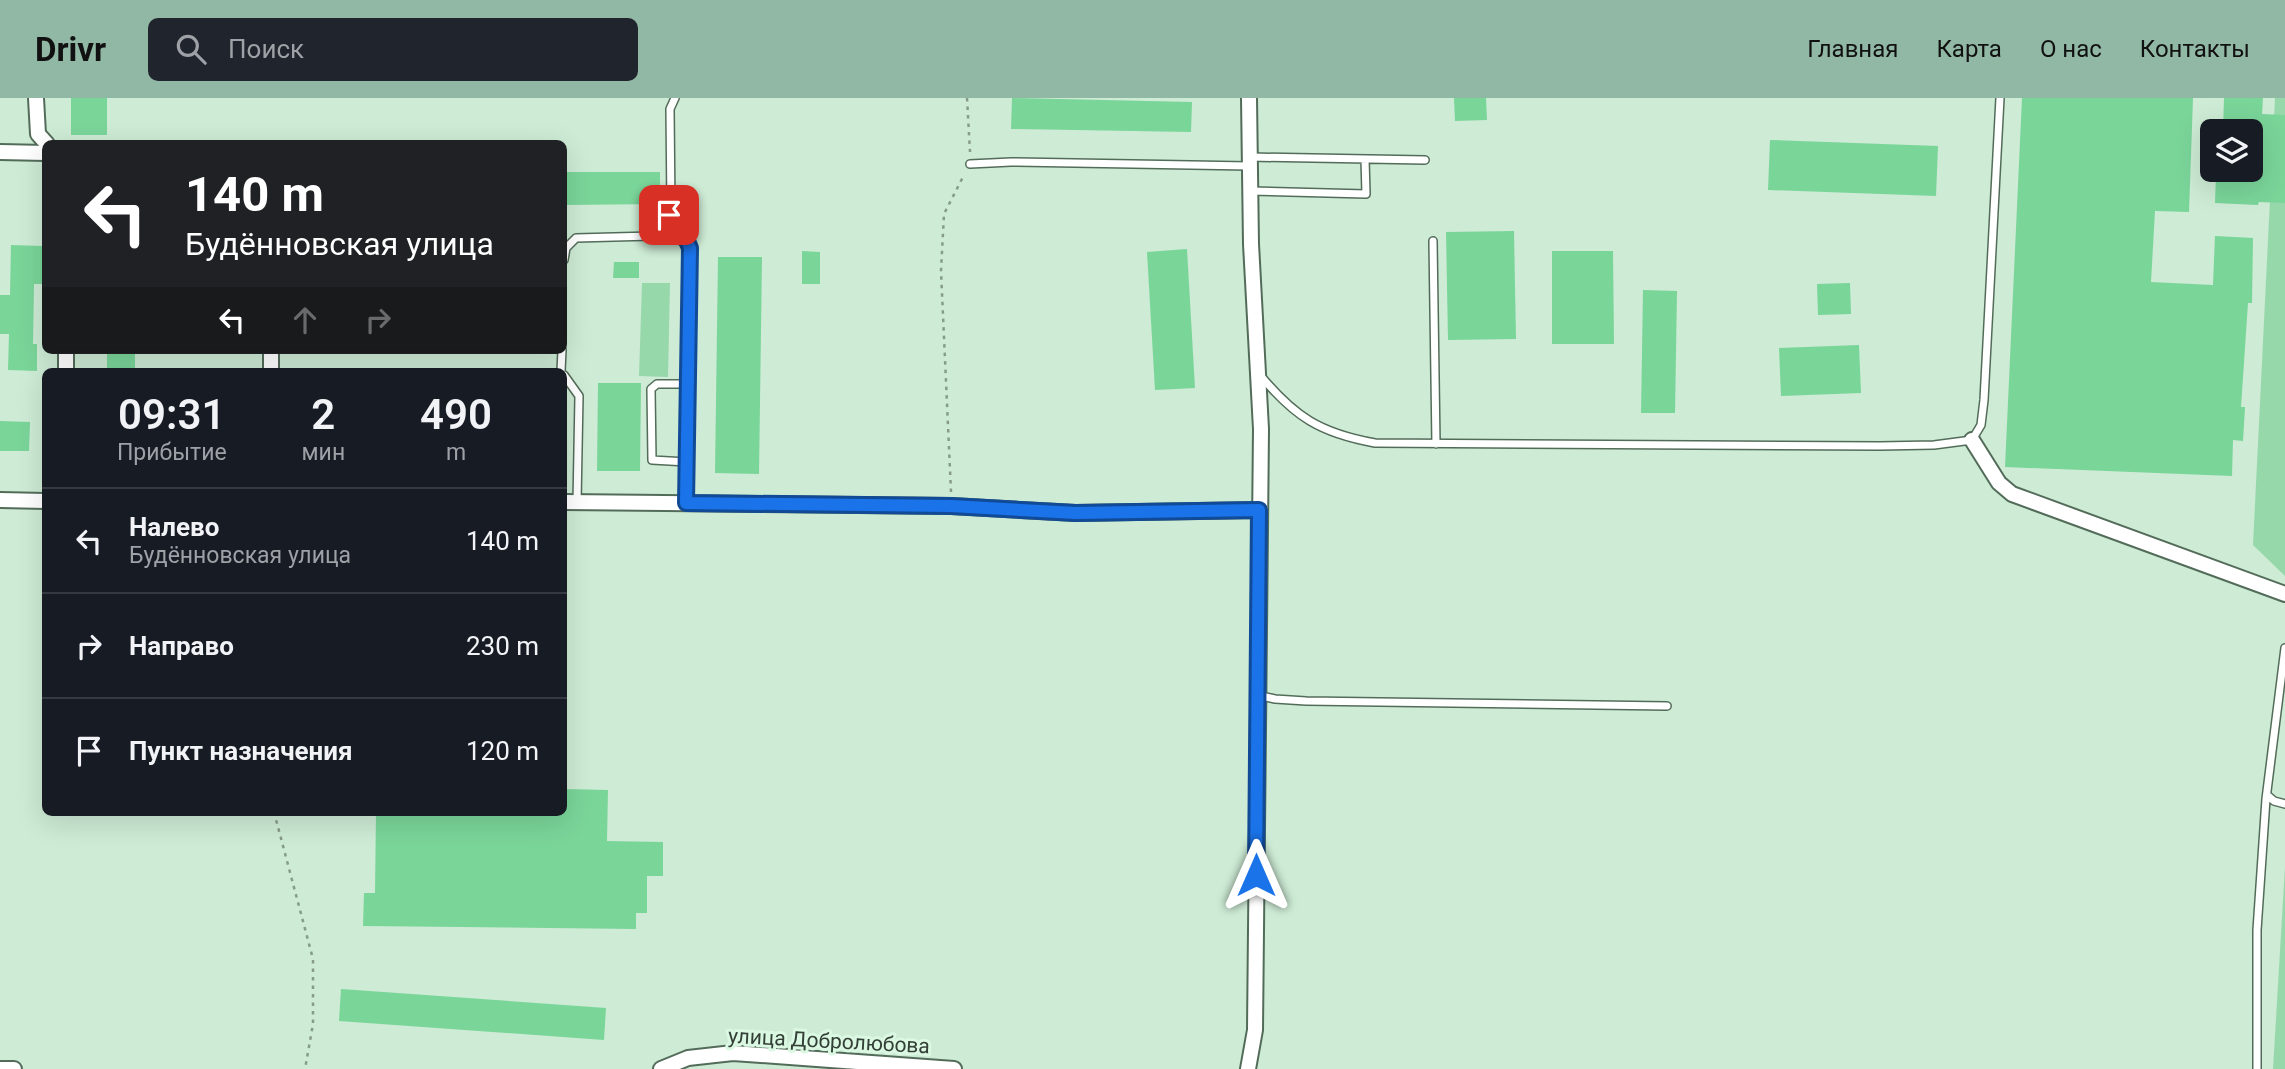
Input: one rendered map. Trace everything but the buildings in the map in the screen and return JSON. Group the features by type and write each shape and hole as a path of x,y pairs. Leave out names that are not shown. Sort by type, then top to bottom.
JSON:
{"street":[{"path":"36,98 38,134 43,140"},
{"path":"1248,1069 1255,1030 1261,429 1250,191 1249,98"},
{"path":"0,152 42,153"},
{"path":"1972,440 1999,483 2012,494 2285,594"},
{"path":"0,500 42,501"},
{"path":"570,502 951,506 1076,513 1259,510"},
{"name":"улица Добролюбова","path":"661,1069 688,1058 733,1053 954,1069"},
{"path":"0,1069 14,1069"}],"lane":[{"path":"567,247 576,238 652,236 667,220 671,209 670,109 676,98"},
{"path":"1257,372 1293,412 1344,438 1374,443 1880,446 1934,445 1972,440 1981,425 1984,400 2000,98"},
{"path":"1250,191 1366,194 1365,159"},
{"path":"970,164 1425,160"},
{"path":"667,220 687,241 690,248 686,503"},
{"path":"1433,241 1436,444"},
{"path":"567,380 579,396 570,502"},
{"path":"687,463 652,460 651,416 653,385 688,384"},
{"path":"2257,1069 2258,930 2267,794 2285,648"},
{"path":"1257,694 1275,699 1306,701 1667,706"},
{"path":"2267,794 2274,801 2285,804"}],"path":[{"path":"951,506 941,271 944,214 970,164 967,98"},
{"path":"275,816 313,959 313,1024 305,1069"}],"green space":[{"path":"2275,98 2285,98 2285,576 2253,545"},
{"path":"642,283 670,283 668,377 639,376"},
{"path":"2285,867 2285,1069 2273,1069"}],"route":[{"path":"669,215 667,220 687,241 690,248 686,503 951,506 1076,513 1259,510 1256,875"}]}
